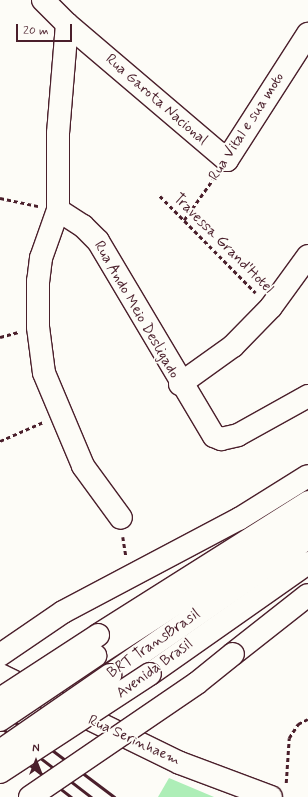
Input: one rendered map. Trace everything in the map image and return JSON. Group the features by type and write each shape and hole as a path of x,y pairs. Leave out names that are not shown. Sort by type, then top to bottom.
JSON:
{"main road":[{"path":"43,0 67,24 58,133 58,210 41,258 38,327 44,372 60,414 83,466 121,518"},
{"name":"Rua Garota Nacional","path":"67,24 227,160"},
{"name":"Rua Vital e sua moto","path":"227,160 308,34"},
{"name":"Rua Ando Meio Desligado","path":"58,210 83,226 98,241 180,384 214,436 221,439 238,434 308,396"},
{"path":"180,384 233,346 271,307 308,256"},
{"path":"272,500 308,467"},
{"path":"0,654 64,612 128,576 272,500 308,476"},
{"path":"0,699 97,646 308,502"},
{"name":"BRT TransBrasil","path":"0,720 97,646 308,518"},
{"name":"BRT TransBrasil","path":"0,751 308,538"},
{"name":"Avenida Brasil","path":"0,772 150,674 308,563"},
{"path":"30,797 197,683 308,595"},
{"name":"Rua Serinhaem","path":"0,676 180,763 278,793"}],"path":[{"name":"Rua Vital e sua moto","path":"184,220 227,160"},
{"name":"Travessa Grand'Hotel","path":"160,196 271,307"},
{"path":"0,198 58,210"},
{"path":"0,441 60,414"},
{"path":"121,518 128,576"},
{"path":"278,793 289,738 298,724 308,719"}],"green space":[{"path":"169,778 214,797 158,797"}],"railway":[{"path":"0,711 114,797"},
{"path":"0,727 91,797"},
{"path":"0,742 71,797"}]}
